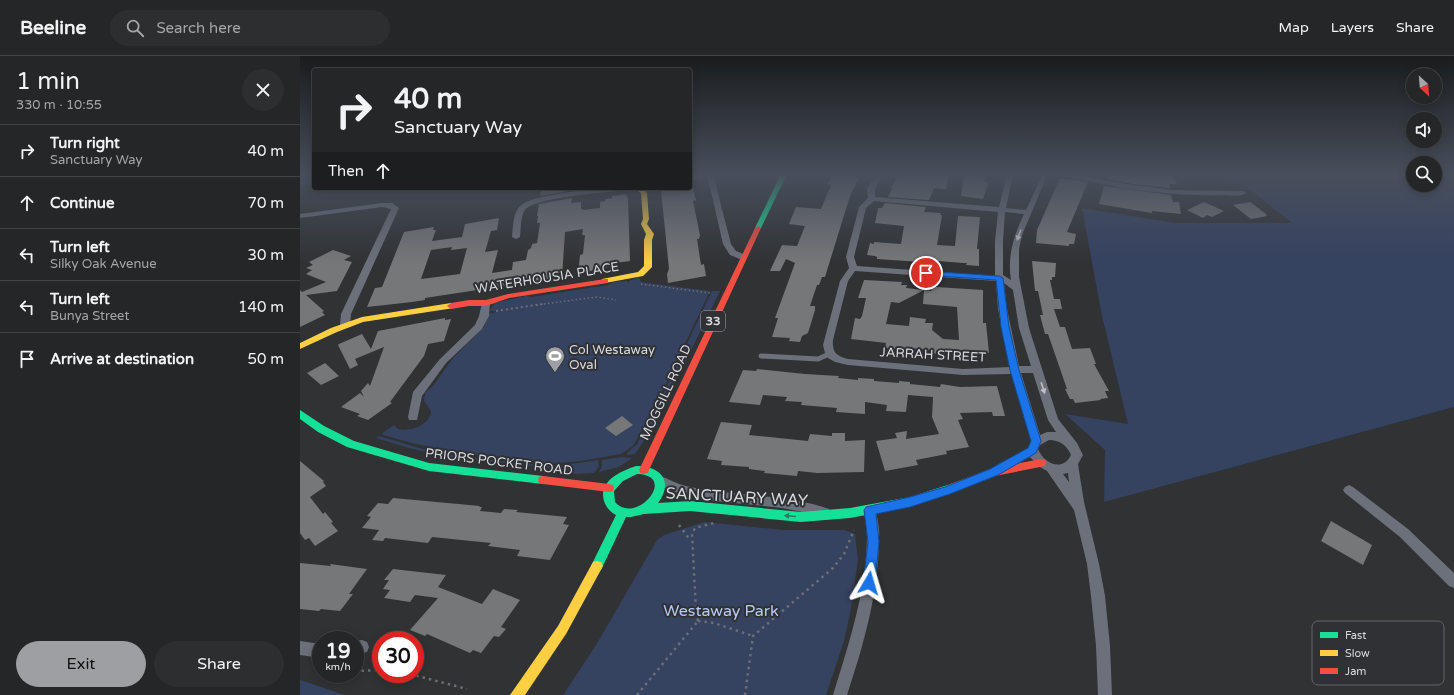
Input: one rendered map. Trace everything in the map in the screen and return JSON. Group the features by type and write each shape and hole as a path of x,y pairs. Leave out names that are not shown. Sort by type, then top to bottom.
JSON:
{"street":[{"path":"516,237 520,213 524,206 528,204"},
{"name":"WATERHOUSIA PLACE","path":"300,346 345,325 362,320 469,303 487,308 508,296 628,277 646,270 649,264 648,240 650,234 645,226 645,204"},
{"path":"717,204 727,244 733,253 743,257"},
{"name":"MOGGILL ROAD","path":"644,470 769,204"},
{"path":"829,354 827,348 828,340 844,281 853,268 850,257 864,207 867,204"},
{"path":"928,204 1028,212"},
{"path":"1002,204 998,247 999,278 1005,327 1014,370 1037,460 1052,469 1063,483 1081,515"},
{"path":"1032,204 1016,243 1016,288 1024,328 1053,420 1076,450 1077,455 1073,465 1081,515 1093,564 1104,648 1105,695"},
{"path":"300,216 382,205 389,205 395,208 346,314 345,325"},
{"path":"853,268 999,278 1004,279 1016,288"},
{"path":"413,417 417,395 443,361 479,327 487,308"},
{"name":"JARRAH STREET","path":"829,354 836,360 848,362 951,371 973,372 1037,369"},
{"name":"PRIORS POCKET ROAD","path":"300,414 321,429 351,444 429,467 478,474 609,488"},
{"path":"994,472 1034,446 1041,437 1054,436 1068,440"},
{"name":"SANCTUARY WAY","path":"644,509 690,506 801,517 870,510 910,502 994,472 1041,463"},
{"path":"1052,469 1064,469 1073,465"},
{"path":"644,470 654,474 660,481 661,488 658,496 652,503 637,512 622,513 615,511 610,507 607,501 607,495 609,488 614,481 628,472 644,470"},
{"name":"SANCTUARY WAY","path":"660,481 679,490 697,494 807,506 828,514"},
{"path":"1349,490 1404,533 1454,582"},
{"path":"840,695 867,597 873,542 870,510"},
{"path":"517,695 559,636 602,557 622,513"},
{"path":"300,648 312,650"}],"lane":[{"path":"761,356 818,359 829,354"}],"path":[{"path":"628,277 628,284 630,285 639,284 710,293"},
{"path":"487,308 597,297 616,300"},
{"path":"698,621 696,611 692,530 720,522"},
{"path":"679,525 688,537 692,539"},
{"path":"745,695 753,636 833,568 844,554 854,530"},
{"path":"698,621 714,623 753,636"},
{"path":"637,695 698,621"},
{"path":"424,678 467,689"}],"green space":[{"path":"1268,204 1454,204 1454,407 1104,502 1105,450 1065,414 1128,424 1102,316 1082,208 1175,223 1292,223"},
{"path":"639,277 641,282 710,291 665,386 636,441 632,447 621,454 575,462 547,463 442,450 381,434 394,425 398,429 403,430 424,424 430,416 431,411 424,401 425,393 433,386 453,358 484,327 489,314 499,311 489,311 495,303 526,296 532,297 607,285 614,282 627,281 629,283 629,281"},
{"path":"712,291 720,291 655,424 635,454 627,455 627,453 637,444 665,390"},
{"path":"379,436 426,450 458,456 546,466 598,460 599,466 594,473 576,474 560,469 448,457 409,448 376,438"},
{"path":"621,457 632,458 619,467 599,472 602,466 602,460"},
{"name":"Westaway Park","path":"704,522 783,530 844,530 855,534 858,560 850,614 844,641 826,695 563,695 596,645 657,540 664,535"},
{"path":"300,680 345,695 300,695"}],"building":[{"path":"539,204 581,204 581,209 583,210 600,208 600,204 628,204 630,261 607,264 607,267 578,274 580,255 583,254 585,235 582,235 583,229 565,232 562,277 425,298 425,300 412,302 367,307 375,288 382,287 404,232 434,227 433,230 436,230 432,241 462,237 465,224 499,218 497,230 491,231 485,252 498,250 492,273 512,270 513,262 526,260 528,250 531,248 532,244 537,243 540,223 537,223","holes":["452,247 451,250 467,248 460,274 421,279 431,250"]},
{"path":"662,204 694,204 700,235 699,239 697,239 701,265 704,264 706,276 668,283 667,274 669,269"},
{"path":"823,204 848,204 825,277 822,277 819,285 817,285 810,306 815,306 815,310 808,333 802,336 800,342 789,341 790,338 772,337 778,318 775,318 795,263 786,259 780,271 770,271 782,245 797,246 805,226 789,224 796,207 821,209"},
{"path":"885,204 893,204 926,207 924,212 941,213 940,215 942,215 937,245 955,246 958,216 980,217 977,249 979,249 979,266 966,265 967,263 938,261 936,263 877,259 875,256 867,255 870,243 901,244 904,226 875,223 878,208 882,208"},
{"path":"1049,204 1079,204 1067,232 1076,234 1074,244 1069,244 1069,246 1036,243 1037,230"},
{"path":"1099,204 1179,204 1181,214 1152,211 1152,213"},
{"path":"1200,204 1208,204 1224,211 1212,217 1207,215 1203,218 1187,210"},
{"path":"1252,204 1267,216 1251,219 1233,205"},
{"path":"333,250 351,256 344,260 352,262 337,291 306,295 324,311 322,312 325,315 300,327 300,290 302,292 326,282 306,274 312,270 306,268 313,265 309,262"},
{"path":"1032,261 1056,263 1055,277 1052,277 1052,280 1050,280 1054,299 1060,299 1062,309 1054,309 1060,327 1065,327 1072,349 1090,348 1096,364 1094,364 1109,391 1105,391 1108,398 1075,403 1073,399 1070,399 1065,389 1067,389 1048,334 1045,334 1040,315 1043,315 1038,291 1035,291"},
{"path":"864,280 902,282 901,285 907,285 906,288 924,290 931,291 932,287 983,290 983,323 986,323 989,353 974,353 974,350 945,350 945,355 931,353 932,350 909,348 908,351 898,351 899,349 885,348 886,343 851,339 855,318 860,319 862,316 866,298 858,298","holes":["924,290 923,304 957,307 959,340 943,339 932,330 933,323 925,323 926,319 910,317 909,326 886,324 891,302 899,303"]},
{"path":"445,318 445,320 451,319 444,341 428,344 424,356 390,402 392,403 368,420 357,416 360,414 341,407 360,393 364,397 361,391 368,383 370,386 384,347 355,359 358,365 350,369 338,345 339,344 362,334 371,349 378,331"},
{"path":"325,363 339,376 321,385 307,373"},
{"path":"757,369 839,376 838,378 858,380 858,378 899,383 899,381 910,382 910,384 940,387 941,384 960,387 997,386 1005,416 993,416 992,412 960,413 963,419 958,420 969,447 946,451 947,454 916,460 918,465 885,471 876,441 897,438 895,433 907,431 906,439 939,434 932,417 933,397 908,395 906,412 886,411 887,405 865,402 865,414 836,412 837,408 801,405 802,402 785,401 787,397 763,395 760,405 729,402 743,370 756,371"},
{"path":"622,416 633,425 616,436 605,428"},
{"path":"721,422 752,425 749,435 808,441 810,434 832,436 832,433 845,433 845,441 865,440 864,472 817,473 798,471 797,476 764,473 765,471 749,469 749,467 721,465 722,461 707,459"},
{"path":"300,461 324,481 323,482 326,486 310,497 323,514 325,512 333,522 331,523 338,531 315,546 309,538 305,540 300,533"},
{"path":"393,498 480,506 479,507 482,507 480,511 501,513 504,509 518,510 516,512 567,517 563,524 569,525 550,560 517,556 520,550 488,546 491,543 432,537 428,543 385,538 383,541 372,540 379,530 362,528 371,517 367,516 378,503 388,504"},
{"path":"1331,521 1372,545 1363,565 1321,541"},
{"path":"300,563 331,566 330,564 367,569 349,594 353,594 340,611 321,609 319,611 300,609"},
{"path":"393,569 446,575 438,587 482,604 493,589 520,600 501,627 506,629 499,637 494,636 481,653 473,650 470,653 427,634 424,636 424,631 410,630 438,598 415,595 410,602 384,598 390,590 383,589 389,580 384,580"}],"traffic: fast":[{"path":"758,228 770,204"},
{"path":"300,414 321,429 351,444 429,467 543,480"},
{"path":"636,470 649,471 658,478 661,485 660,492 655,500 640,510 631,513 616,510 610,503 608,491 614,482 619,478 636,470"},
{"path":"644,509 690,506 801,517 850,513 910,502 954,487"},
{"path":"597,566 622,513"}],"traffic: slow":[{"path":"605,281 640,274 648,267 648,240 650,234 644,224 646,219 645,204"},
{"path":"300,346 334,330 362,320 451,306"},
{"path":"517,695 562,630 597,566"}],"traffic: jam":[{"path":"644,470 758,228"},
{"path":"451,306 469,303 486,303 508,296 605,281"},
{"path":"954,487 994,472 1041,463"},
{"path":"543,480 609,488"}],"place":[{"name":"Col Westaway Oval","path":"555,373"}],"route":[{"path":"869,583 873,542 870,510 910,502 994,472 1033,450 1033,445 1036,441 1014,370 1003,316 999,278 926,273"}]}
